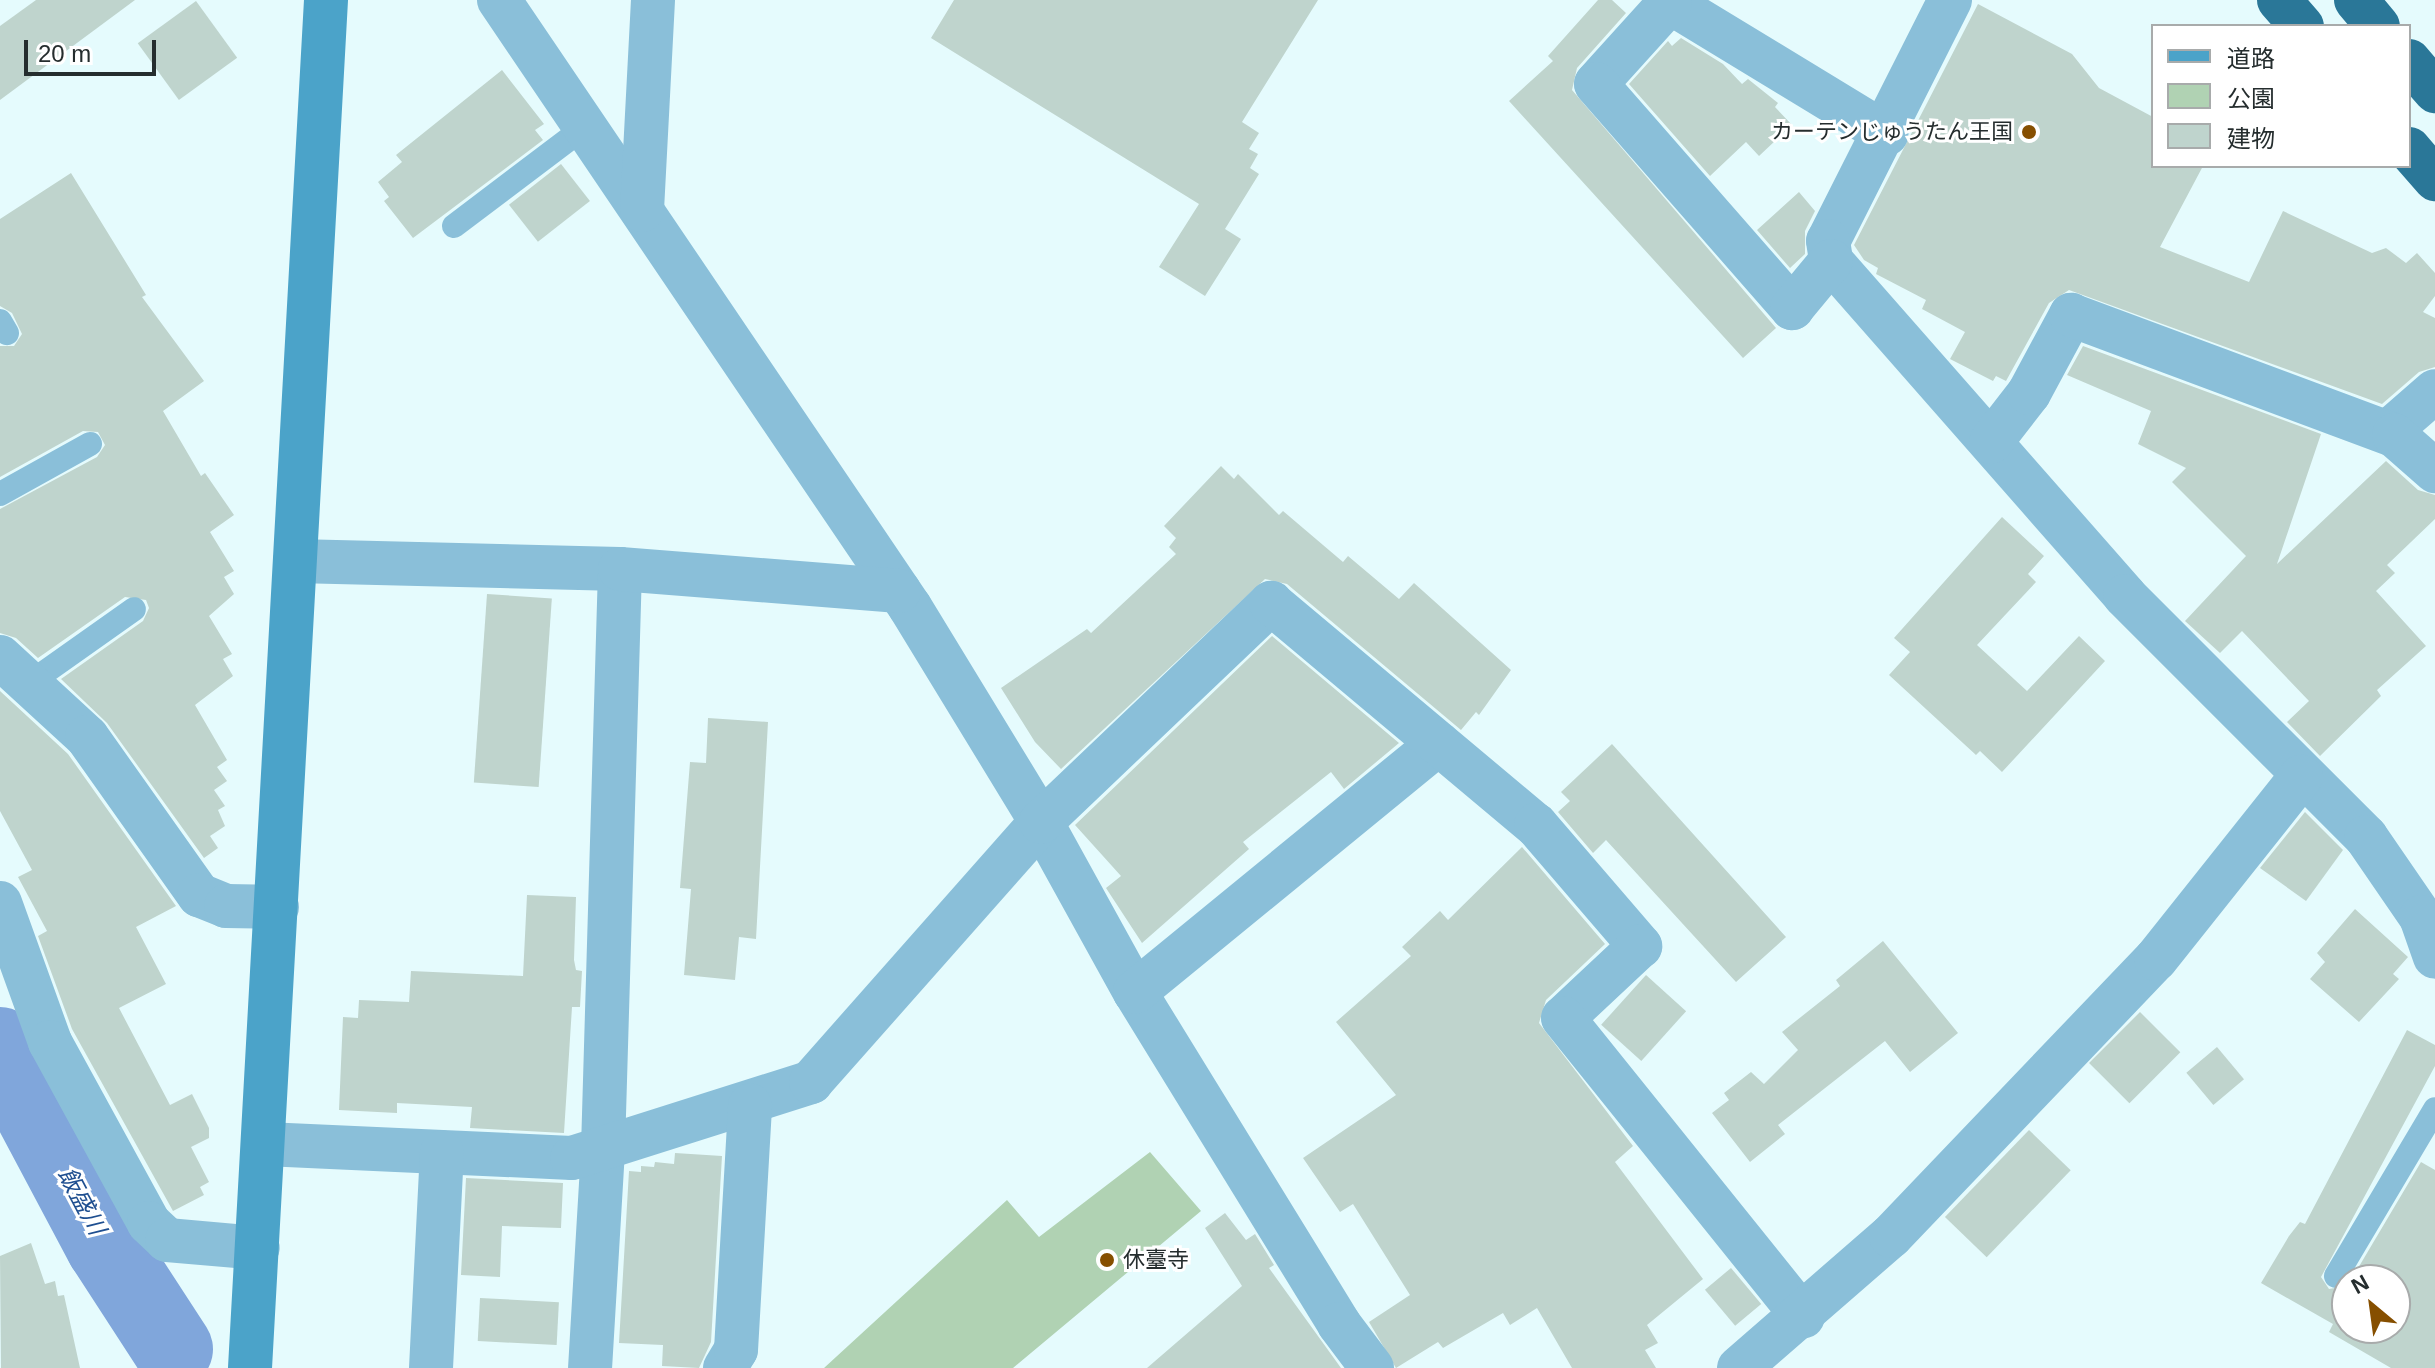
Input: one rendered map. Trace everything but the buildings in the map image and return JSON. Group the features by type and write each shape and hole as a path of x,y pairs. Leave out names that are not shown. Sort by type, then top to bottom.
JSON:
{"highway":[{"path":"2279,0 2300,24"},
{"path":"2356,0 2376,24"},
{"path":"2411,63 2435,91"},
{"path":"2411,151 2435,179"}],"street":[{"path":"251,1367 326,0"},
{"path":"499,0 899,591 1041,822 1135,992 1339,1324 1372,1368"},
{"path":"642,210 653,0"},
{"path":"1950,0 1886,134 1828,241 1831,261 2125,596 2301,777 2366,837 2421,917 2435,957"},
{"path":"1831,261 1792,308 1596,84 1668,1 1886,134"},
{"path":"1991,442 2029,393 2071,315 2388,432 2435,471"},
{"path":"2388,432 2435,391"},
{"path":"295,561 620,569 899,591"},
{"path":"590,1368 603,1150 620,569"},
{"path":"265,1144 572,1158 750,1105 823,1074 1041,822 1271,603 1536,825 1640,946 1563,1018 1803,1317"},
{"path":"16,670 87,737 199,895 226,906 277,907"},
{"path":"1135,992 1438,744"},
{"path":"1739,1368 1803,1317 1891,1236 2156,959 2301,777"},
{"path":"0,903 50,1042 149,1223 167,1240 258,1248"},
{"path":"725,1368 736,1350 750,1105"},
{"path":"431,1368 442,1152"}],"lane":[{"path":"454,226 585,127"},
{"path":"0,494 90,444"},
{"path":"16,670 134,609"},
{"path":"2343,1264 2435,1109"}],"green space":[{"path":"1150,1152 1201,1211 1013,1368 824,1368 1007,1200 1039,1237"}],"waterway":[{"name":"飯盛川","path":"0,1047 106,1246 173,1349"}],"place":[{"name":"カーテンじゅうたん王国","path":"2029,132"},
{"name":"休臺寺","path":"1107,1260"}]}
